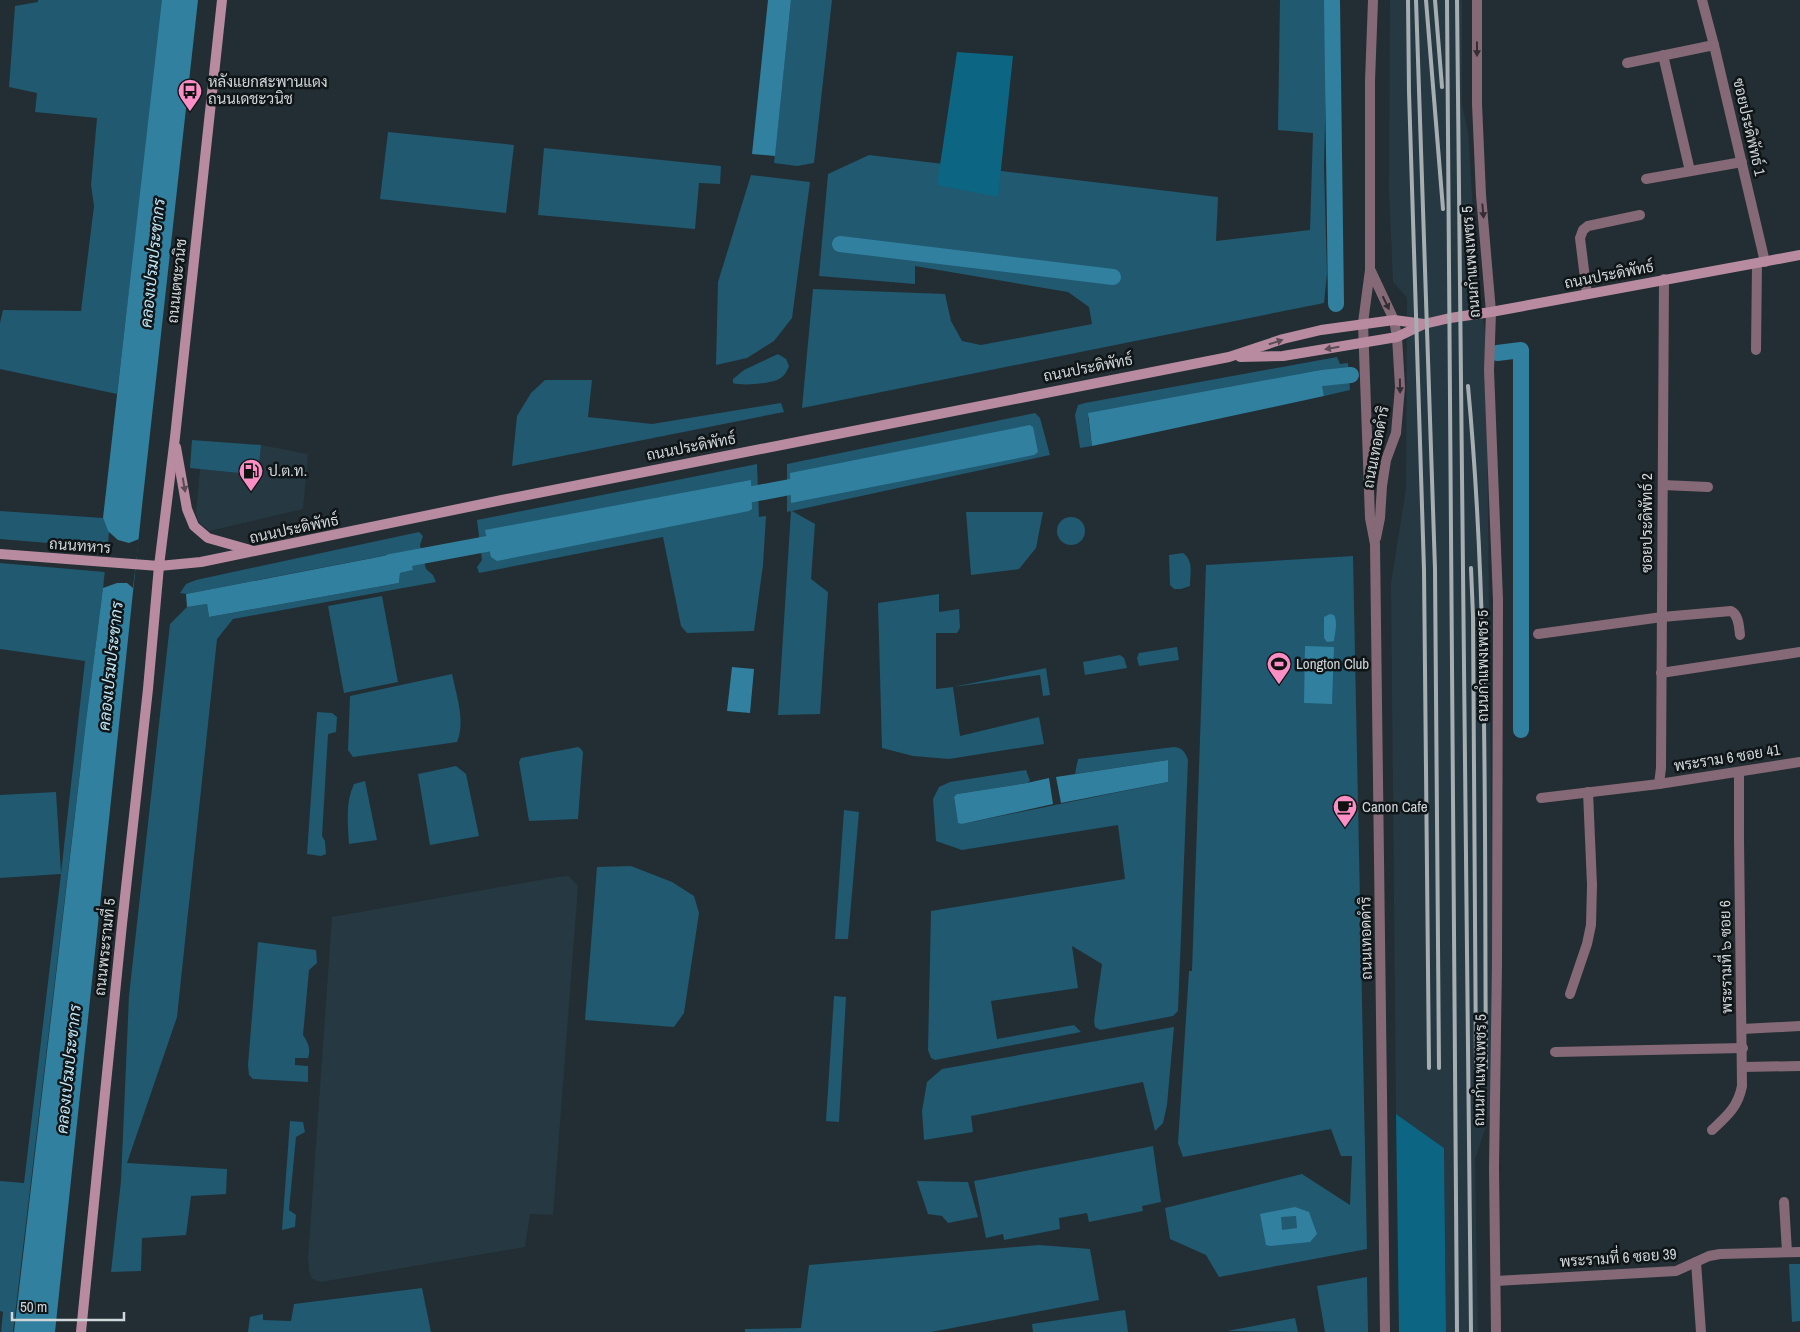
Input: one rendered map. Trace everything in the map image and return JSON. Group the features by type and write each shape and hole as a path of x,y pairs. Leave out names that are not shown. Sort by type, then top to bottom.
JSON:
{"main road":[{"name":"ถนนเตชะวนิช","path":"159,566 175,437 222,0"},
{"name":"ถนนประดิพัทธ์","path":"1229,357 1283,356 1397,338 1424,324 1450,318 1800,255"},
{"name":"ถนนประดิพัทธ์","path":"159,566 201,562 258,552 540,492 1229,357 1283,339 1321,330 1394,320 1424,324"},
{"path":"175,437 188,509 194,526 208,538 258,552"},
{"name":"ถนนทหาร","path":"0,554 159,566"},
{"name":"ถนนพระรามที่ 5","path":"81,1332 148,689 159,566"}],"street":[{"name":"ถนนเทอดดำริ","path":"1373,0 1370,81 1370,270 1364,323 1370,518 1375,544 1385,1332"},
{"name":"ถนนกำแพงเพชร 5","path":"1477,0 1477,113 1481,195 1491,312 1489,370 1498,600 1497,964 1494,1168 1496,1332"},
{"name":"ซอยประดิพัทธ์ 1","path":"1702,0 1742,162 1761,263 1756,350"},
{"path":"1627,63 1714,45"},
{"path":"1663,55 1690,171"},
{"path":"1646,178 1742,162"},
{"path":"1587,294 1580,238 1583,230 1588,226 1640,215"},
{"name":"ถนนเทอดดำริ","path":"1370,270 1394,320 1400,387 1396,433 1386,460 1380,518 1375,544"},
{"name":"ซอยประดิพัทธ์ 2","path":"1661,768 1664,279"},
{"path":"1662,485 1708,487"},
{"path":"1538,634 1662,617 1731,611 1737,617 1740,635"},
{"path":"1661,673 1800,652"},
{"name":"พระราม 6 ซอย 41","path":"1541,798 1659,784 1800,762"},
{"name":"พระราม 6 ซอย 41","path":"1659,784 1661,768"},
{"name":"พระรามที่ ๖ ซอย 6","path":"1712,1130 1731,1112 1740,1098 1743,1068 1738,839 1739,772"},
{"path":"1570,994 1587,944 1591,925 1592,885 1588,792"},
{"path":"1742,1029 1800,1026"},
{"path":"1556,1052 1743,1048"},
{"path":"1743,1068 1800,1066"},
{"path":"1784,1202 1787,1252"},
{"name":"พระรามที่ 6 ซอย 39","path":"1496,1281 1676,1271 1709,1256 1720,1254 1800,1252"},
{"path":"1696,1262 1701,1332"}],"shaded area":[{"path":"38,0 163,0 117,394 0,369 0,323 3,310 81,311 94,206 91,185 97,118 35,112 37,93 9,87 15,6 38,2"},
{"path":"791,0 832,0 814,163 797,166 774,163"},
{"path":"1280,0 1328,0 1324,166 1327,273 1324,303 802,408 813,289 945,294 951,321 962,341 981,345 1092,324 1089,307 1068,292 915,266 915,284 819,276 828,174 869,155 1218,197 1216,241 1310,230 1313,133 1278,130"},
{"path":"1390,0 1462,0 1462,104 1468,131 1478,287 1486,338 1493,949 1491,1111 1475,1159 1478,1332 1446,1332 1444,1148 1396,1114 1391,583 1406,489 1407,298 1393,282 1389,189"},
{"path":"957,52 1013,56 998,197 937,185"},
{"path":"388,132 514,145 506,213 380,199"},
{"path":"544,148 721,166 720,184 699,183 695,229 538,215"},
{"path":"751,175 810,182 792,318 774,341 747,358 716,365 718,282"},
{"path":"778,354 786,359 789,366 781,378 775,381 756,384 733,383 733,379 744,370"},
{"path":"1337,357 1340,364 1348,363 1350,390 1324,396 1320,375 1088,417 1092,446 1080,448 1075,415 1078,405"},
{"path":"545,380 592,380 588,417 652,424 781,403 784,412 512,466 517,416 531,393"},
{"path":"1035,413 1040,418 1050,455 792,511 815,524 811,579 828,592 820,714 778,715 791,511 787,512 787,464"},
{"path":"192,440 261,445 258,475 190,468"},
{"name":"ป.ต.ท.","path":"261,445 308,454 303,509 209,531 198,521 196,512 200,469 258,475"},
{"path":"757,464 759,517 766,516 763,565 754,631 687,633 681,626 663,537 479,573 477,567 482,560 477,520"},
{"path":"0,511 103,518 109,532 108,548 0,539"},
{"path":"966,512 1043,512 1036,548 1019,569 971,575"},
{"path":"1071,517 1081,521 1085,531 1081,541 1071,545 1061,541 1057,531 1061,521"},
{"path":"419,532 423,536 420,545 426,569 433,575 436,582 233,619 217,639 177,1017 127,1163 227,1169 226,1194 191,1196 186,1235 142,1238 141,1271 111,1272 121,1181 129,996 170,624 187,607 207,604 209,617 399,583 400,573 413,570 408,551 186,594 180,593 186,584 196,580"},
{"path":"1183,553 1190,564 1190,586 1174,589 1170,585 1169,555"},
{"name":"Longton Club","path":"1353,556 1367,1249 1219,1277 1206,1255 1170,1239 1165,1208 1302,1174 1350,1205 1352,1156 1341,1156 1331,1129 1183,1157 1178,1143 1189,971 1192,971 1206,565"},
{"path":"0,563 105,572 13,1332 1,1332 3,1312 0,1311 0,1181 24,1183 61,874 0,878 0,795 56,792 61,873 85,661 0,649"},
{"path":"939,594 939,612 959,609 960,628 957,633 936,633 936,689 953,687 960,736 1039,717 1044,744 949,759 913,756 882,748 878,603"},
{"path":"382,596 398,682 344,693 328,606"},
{"path":"1177,647 1179,660 1139,666 1137,658 1139,653"},
{"path":"1120,655 1124,658 1127,668 1085,675 1083,662"},
{"path":"1046,668 1050,695 1043,696 1040,675 953,687"},
{"path":"452,674 458,699 461,726 457,742 353,757 348,750 350,696"},
{"path":"317,712 332,713 337,717 336,732 328,734 322,836 325,841 326,854 321,856 307,854"},
{"path":"578,747 583,752 578,819 529,821 519,762 521,758"},
{"path":"1174,747 1180,748 1188,760 1178,1011 1173,1016 1100,1030 1095,1027 1094,1021 1102,964 1072,946 1078,988 991,1001 997,1039 1074,1025 1081,1032 935,1060 931,1058 928,1050 931,911 1125,879 1118,825 962,850 936,841 933,799 939,787 950,782 1026,770 1030,781 1027,783 957,794 954,798 958,822 962,824 1168,782 1168,760 1075,774 1078,759"},
{"path":"456,766 466,774 479,836 430,845 418,774"},
{"path":"365,781 377,840 349,844 348,814 351,791 354,784"},
{"path":"844,810 859,812 848,939 835,939"},
{"path":"631,866 672,882 694,896 699,913 684,1013 674,1027 585,1020 597,867"},
{"path":"569,876 578,886 553,1215 530,1214 525,1247 321,1282 312,1279 308,1258 332,917"},
{"path":"258,942 316,950 317,963 309,970 303,1035 309,1054 308,1058 295,1058 295,1065 308,1066 308,1082 253,1079 249,1075 248,1065"},
{"path":"834,996 846,997 839,1122 826,1121"},
{"path":"1174,1027 1167,1105 1163,1123 1155,1131 1143,1082 971,1116 973,1132 924,1140 922,1111 927,1082 942,1069"},
{"path":"1396,1114 1444,1148 1446,1332 1399,1332"},
{"path":"290,1121 303,1122 305,1132 296,1137 289,1210 296,1215 295,1227 282,1230"},
{"path":"1153,1146 1161,1202 1142,1206 1143,1211 1089,1222 1087,1213 1059,1218 1060,1229 1004,1240 1003,1234 986,1238 974,1181"},
{"path":"917,1181 968,1182 978,1217 948,1223 942,1216 928,1214"},
{"path":"1039,1245 1090,1249 1099,1300 931,1332 745,1332 745,1329 801,1328 809,1265"},
{"path":"1789,1264 1800,1264 1800,1321 1792,1322"},
{"path":"1367,1277 1368,1332 1325,1332 1317,1286"},
{"path":"422,1288 431,1332 248,1332 250,1317 263,1314 263,1320 291,1321 294,1304"},
{"path":"1125,1310 1128,1332 1033,1332 1032,1324"},
{"path":"1295,1318 1298,1332 1227,1331"}],"water":[{"name":"คลองเปรมประชากร","path":"162,0 198,0 143,497 55,1332 14,1332 105,572 109,533 103,518"},
{"path":"768,0 791,0 775,156 752,154"},
{"path":"1316,371 1320,375 1324,396 1092,446 1088,413"},
{"path":"1030,425 1033,427 1038,452 1034,455 791,503 790,473"},
{"path":"751,480 752,509 749,511 497,561 491,557 485,530"},
{"path":"409,551 413,570 400,573 399,583 209,617 207,604 187,607 186,594"},
{"path":"1330,614 1334,615 1336,628 1334,641 1327,642 1324,638 1324,617"},
{"path":"1305,646 1334,647 1332,704 1304,703"},
{"path":"732,667 754,669 750,713 727,711"},
{"path":"1168,760 1168,782 1061,803 1056,777"},
{"path":"1049,778 1053,804 962,824 958,823 954,797 957,794"},
{"path":"1295,1207 1309,1212 1317,1234 1310,1242 1266,1245 1260,1214","holes":["1296,1216 1297,1228 1282,1230 1281,1217"]}],"pier":[{"path":"109,532 118,540 129,543 139,539 133,588 127,583 117,583 103,588"}],"waterway":[{"path":"1332,0 1336,304"},
{"path":"840,244 1113,277"},
{"path":"1497,353 1521,350 1521,730"},
{"path":"1300,383 1322,378 1351,375"},
{"path":"732,498 811,483"},
{"path":"390,562 508,540"}],"railway":[{"path":"1408,0 1409,92 1424,570 1429,1068"},
{"path":"1416,0 1435,569 1439,1068"},
{"path":"1426,0 1443,209"},
{"path":"1435,0 1442,87"},
{"path":"1447,0 1457,1332"},
{"path":"1457,0 1471,1332"},
{"path":"1468,386 1475,471 1482,641 1486,1068"},
{"path":"1471,568 1473,616 1476,1068"}],"place":[{"name":"หลังแยกสะพานแดง ถนนเดชะวนิช","path":"190,112"},
{"name":"ป.ต.ท.","path":"251,492"},
{"name":"Longton Club","path":"1279,685"},
{"name":"Canon Cafe","path":"1345,828"}]}
